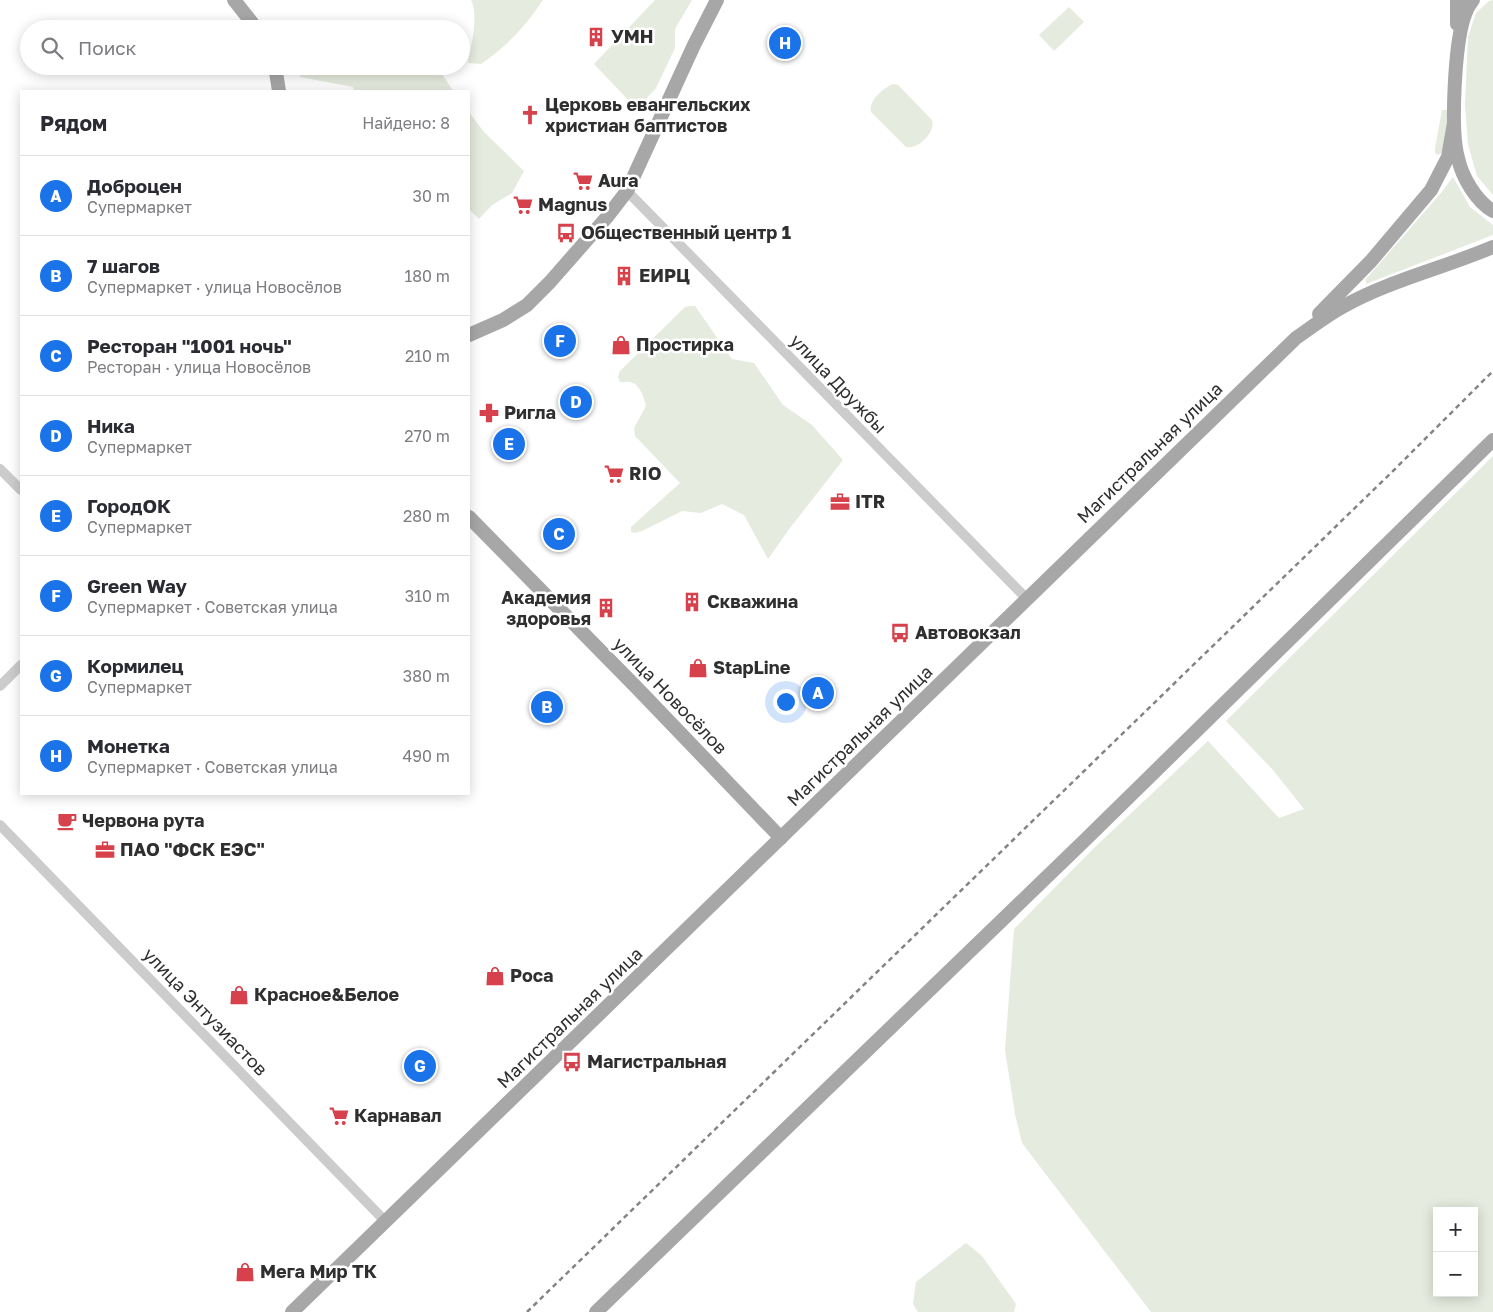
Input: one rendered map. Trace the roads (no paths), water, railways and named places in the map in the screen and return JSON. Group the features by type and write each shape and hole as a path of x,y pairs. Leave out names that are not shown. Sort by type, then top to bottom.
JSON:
{"main road":[{"path":"234,0 250,20"},
{"path":"470,335 503,320 527,305 550,282 607,217 626,191 717,0"},
{"path":"1296,338 1371,260 1430,190 1448,157 1454,123 1458,54 1457,0"},
{"path":"1458,54 1463,18 1473,0"},
{"path":"276,75 279,90"},
{"path":"1454,123 1456,149 1465,178 1479,200 1493,212"},
{"name":"Магистральная улица","path":"292,1312 1296,338 1332,313 1368,294 1469,258 1493,247"},
{"path":"596,1312 1077,847 1493,440"},
{"name":"улица Новосёлов","path":"470,518 781,838"}],"street":[{"name":"улица Дружбы","path":"626,191 1027,599"},
{"path":"0,469 20,489"},
{"path":"0,686 20,666"},
{"name":"улица Энтузиастов","path":"0,825 386,1222"}],"railway":[{"path":"527,1312 1394,470 1493,371"}],"place":[{"name":"УМН","path":"596,37"},
{"name":"Монетка","path":"785,43"},
{"name":"Церковь евангельских христиан баптистов","path":"530,115"},
{"name":"Aura","path":"583,181"},
{"name":"Magnus","path":"523,205"},
{"name":"Общественный центр 1","path":"566,233"},
{"name":"ЕИРЦ","path":"624,276"},
{"name":"Green Way","path":"560,341"},
{"name":"Простирка","path":"621,345"},
{"name":"Ника","path":"576,402"},
{"name":"Ригла","path":"489,413"},
{"name":"ГородОК","path":"509,444"},
{"name":"RIO","path":"614,474"},
{"name":"ITR","path":"840,502"},
{"name":"Ресторан \"1001 ночь\"","path":"559,534"},
{"name":"Скважина","path":"692,602"},
{"name":"Академия здоровья","path":"606,608"},
{"name":"Автовокзал","path":"900,633"},
{"name":"StapLine","path":"698,668"},
{"name":"Доброцен","path":"818,693"},
{"name":"7 шагов","path":"547,707"},
{"name":"Червона рута","path":"67,821"},
{"name":"ПАО \"ФСК ЕЭС\"","path":"105,850"},
{"name":"Роса","path":"495,976"},
{"name":"Красное&Белое","path":"239,995"},
{"name":"Магистральная","path":"572,1062"},
{"name":"Кормилец","path":"420,1066"},
{"name":"Карнавал","path":"339,1116"},
{"name":"Мега Мир ТК","path":"245,1272"}]}
